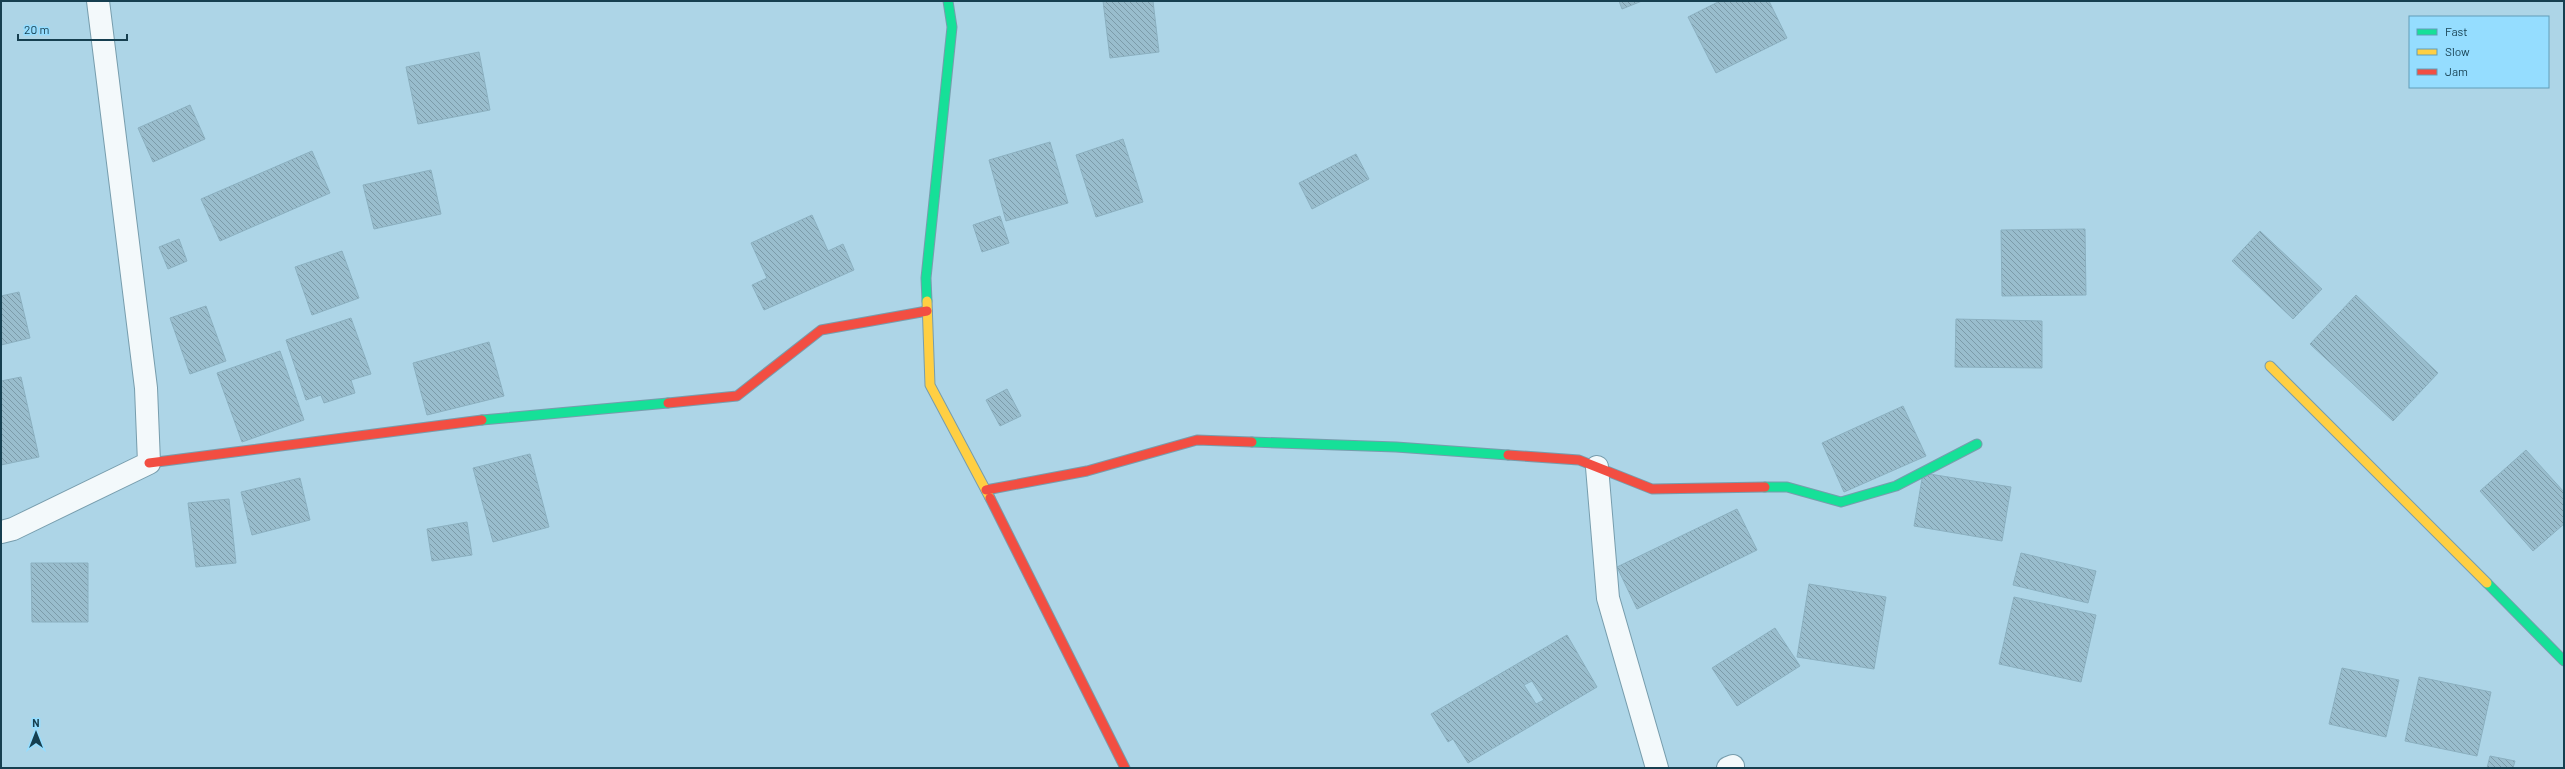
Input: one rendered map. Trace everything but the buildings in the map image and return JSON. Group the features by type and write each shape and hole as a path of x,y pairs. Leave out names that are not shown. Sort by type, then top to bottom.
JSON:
{"street":[{"path":"98,1 146,388 149,463"},
{"path":"948,1 952,28 926,278 930,385 986,490 1125,768"},
{"path":"1,532 13,529 149,463 482,420 736,396 821,330 927,311"},
{"path":"2270,366 2564,661"},
{"path":"986,490 1087,471 1196,440 1396,447 1579,460 1652,489 1788,487 1841,502 1896,486 1977,444"},
{"path":"1597,467 1608,598 1657,768"}],"traffic: fast":[{"path":"927,301 926,278 952,27 948,1"},
{"path":"482,420 668,403"},
{"path":"1252,442 1396,447 1508,455"},
{"path":"1765,487 1787,487 1841,502 1896,486 1977,444"},
{"path":"2487,583 2564,661"}],"traffic: slow":[{"path":"927,301 930,385 990,498"},
{"path":"2270,366 2487,583"}],"traffic: jam":[{"path":"668,403 737,396 821,330 927,311"},
{"path":"149,463 482,420"},
{"path":"986,490 1087,471 1197,440 1252,442"},
{"path":"1508,455 1579,460 1652,489 1765,487"},
{"path":"990,498 1125,768"}]}
